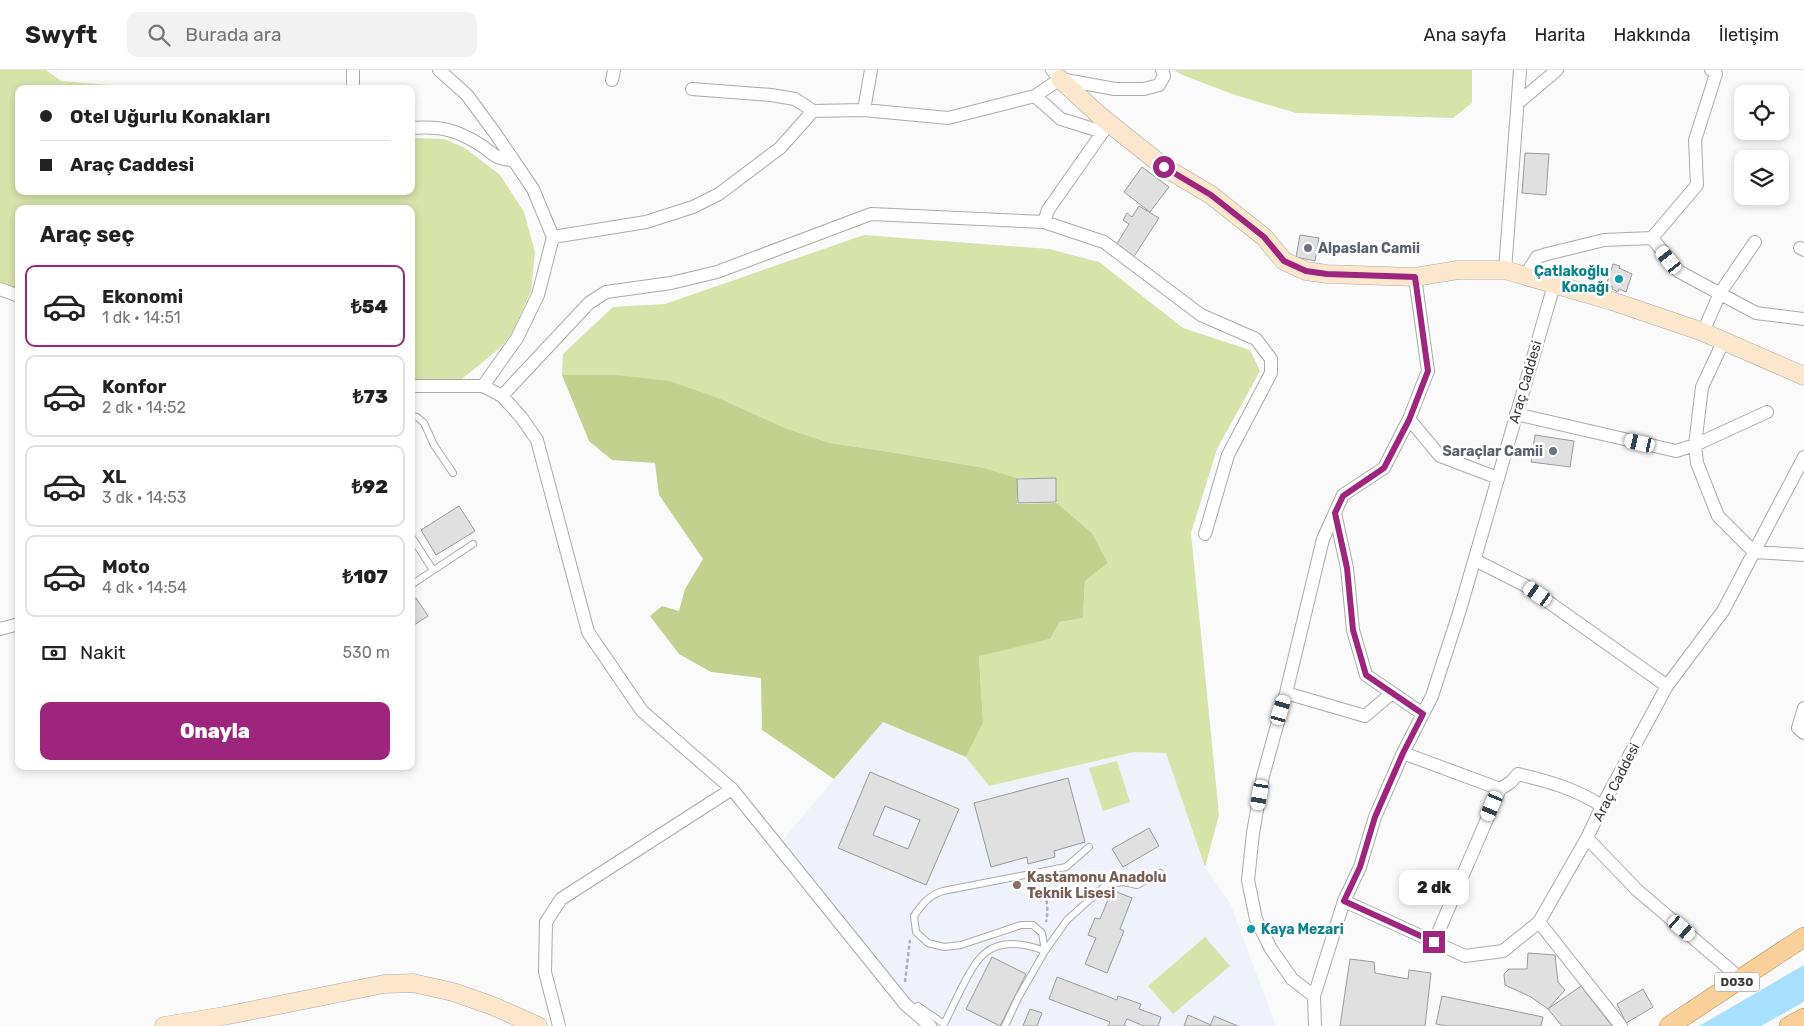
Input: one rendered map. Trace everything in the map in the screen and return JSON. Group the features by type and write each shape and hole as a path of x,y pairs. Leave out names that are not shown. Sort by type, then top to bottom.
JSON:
{"main road":[{"path":"1056,74 1106,127 1164,167 1211,195 1264,237 1284,261 1306,271 1327,274 1415,277 1458,270 1505,270 1612,301 1703,332 1804,376"},
{"name":"D030","path":"1669,1026 1804,937"},
{"path":"164,1026 384,984 414,983 453,992 493,1006 538,1026"},
{"path":"1790,1026 1804,1018"}],"street":[{"path":"353,70 353,85"},
{"path":"439,70 467,95 513,160 532,189 553,237 538,295 517,338 482,386"},
{"path":"864,110 871,70"},
{"path":"692,89 772,95 795,100 813,111 864,110 948,118 1035,96 1056,74 1115,89 1144,89 1159,85 1164,76 1162,70"},
{"path":"1505,270 1520,70"},
{"path":"1518,103 1557,70"},
{"path":"1524,276 1537,257 1547,254 1604,240 1652,238 1697,185 1695,140 1716,74 1711,70"},
{"path":"1035,96 1061,119 1106,127 1048,210 1044,222"},
{"path":"553,237 646,222 693,207 719,194 780,148 813,111"},
{"path":"415,128 431,126 446,128 469,138 499,159 513,160"},
{"path":"502,396 590,303 606,292 671,283 717,272 871,214 1044,222 1104,242 1201,315 1256,340 1271,359 1271,372 1228,455 1205,534"},
{"path":"1652,238 1678,271 1756,313 1804,319"},
{"path":"1703,332 1720,293 1755,242"},
{"path":"1314,996 1292,979 1271,949 1256,919 1248,880 1253,833 1263,776 1286,693 1323,539 1343,496 1384,468 1409,420 1428,371 1415,277"},
{"name":"Araç Caddesi","path":"1315,1026 1314,996 1344,901 1360,867 1375,817 1403,753 1432,696 1460,614 1554,285"},
{"path":"0,288 15,294"},
{"path":"1724,340 1702,387 1695,445 1697,463 1718,516 1754,552 1804,555"},
{"path":"415,386 482,386 502,396 521,417 537,440 588,632 642,711 732,789 905,1004 930,1026"},
{"path":"1516,414 1676,451 1695,445 1767,412"},
{"path":"1409,420 1440,456 1498,478"},
{"name":"Araç Caddesi","path":"1344,901 1466,956 1503,951 1539,922 1587,838 1602,806 1667,686 1723,611 1804,457"},
{"path":"1335,513 1347,568 1353,630 1366,675 1423,714"},
{"path":"1474,560 1526,586 1667,686"},
{"path":"0,630 15,625"},
{"path":"1286,693 1365,716 1392,693"},
{"path":"1804,708 1798,728 1804,732"},
{"path":"1403,753 1500,789"},
{"path":"1434,942 1500,789 1511,782 1518,774 1557,784 1584,795 1602,806"},
{"path":"559,1026 546,972 546,922 561,899 732,789"},
{"path":"1587,838 1637,890 1741,979"},
{"path":"1539,922 1622,1026"}],"lane":[{"path":"415,416 424,423 434,446 453,473"},
{"path":"415,542 433,570"},
{"path":"415,582 473,544"},
{"path":"1045,951 1042,933 1033,925 1021,924 961,945 944,947 928,943 916,932 914,916 924,902 936,893 1066,867 1089,847"},
{"path":"1005,1026 1018,998 1045,951 1067,920 1107,884 1124,882 1138,885 1160,873"},
{"path":"918,1006 944,1024 975,964 986,952 1000,946 1015,944 1030,945 1045,951"}],"path":[{"path":"1041,871 1046,893 1047,917 1042,933"},
{"path":"905,987 910,940 916,932"}],"shaded area":[{"name":"Kastamonu Anadolu Teknik Lisesi","path":"882,722 966,757 989,786 1134,752 1166,753 1205,867 1230,903 1276,1026 943,1026 906,1001 782,841"}],"green space":[{"path":"0,70 46,70 61,81 110,85 15,85 15,195 415,195 415,138 444,139 465,148 500,175 524,212 535,252 531,291 513,331 501,347 462,379 415,379 415,205 15,205 15,287 12,288 0,282"},
{"path":"1173,70 1472,70 1472,103 1453,118 1296,113 1235,95"},
{"path":"864,235 1049,249 1099,262 1183,328 1250,350 1260,371 1217,449 1191,533 1219,815 1205,867 1166,753 1134,752 989,786 966,757 983,723 979,655 1050,639 1060,622 1083,618 1085,581 1108,563 1092,533 1056,502 1056,478 1017,478 985,468 830,443 785,428 721,399 616,375 562,375 563,354 613,307 665,304"},
{"path":"562,375 616,375 669,381 721,399 785,428 830,443 985,468 1017,478 1017,504 1057,503 1092,533 1108,563 1085,581 1083,618 1060,622 1050,639 979,656 983,723 966,757 883,722 834,779 762,730 761,678 711,672 679,654 650,616 662,606 679,611 685,589 703,559 659,495 655,463 612,460 589,441"},
{"path":"1117,761 1130,802 1103,811 1089,768"},
{"path":"1205,937 1230,966 1173,1014 1148,986"}],"water":[{"path":"1804,965 1804,1001 1800,1004 1761,1026 1699,1026"}],"building":[{"path":"1525,153 1549,154 1546,195 1522,193"},
{"path":"1142,167 1169,187 1150,212 1124,192"},
{"path":"1139,206 1159,218 1133,258 1115,247 1129,224 1123,220 1127,213 1132,217"},
{"name":"Alpaslan Camii","path":"1300,235 1319,238 1315,261 1296,257"},
{"name":"Çatlakoğlu Konağı","path":"1613,264 1632,274 1626,292 1619,289 1618,292 1612,289 1613,287 1606,285"},
{"name":"Saraçlar Camii","path":"1535,435 1574,441 1570,467 1531,462"},
{"path":"1056,478 1056,502 1018,503 1017,479"},
{"path":"459,506 475,531 436,555 421,530"},
{"path":"415,599 428,616 415,624"},
{"path":"870,772 959,809 926,885 838,848","holes":["885,806 920,820 908,849 873,835"]},
{"path":"1068,778 1085,842 1054,851 1055,857 1028,864 1027,857 991,867 974,803"},
{"path":"1149,828 1159,846 1123,867 1112,849"},
{"path":"1112,890 1132,898 1120,929 1124,931 1107,973 1085,964 1096,938 1088,935 1095,918 1100,919"},
{"path":"1528,953 1555,955 1558,982 1565,990 1548,1009 1531,997 1505,985 1504,974 1509,969 1527,969"},
{"path":"992,957 1026,974 1000,1026 966,1009"},
{"path":"1350,959 1374,962 1375,973 1408,979 1409,970 1431,973 1425,1026 1340,1026"},
{"path":"1057,977 1117,1000 1118,996 1141,1004 1139,1009 1161,1017 1158,1026 1144,1026 1127,1019 1124,1025 1126,1026 1108,1026 1110,1022 1049,999"},
{"path":"1581,986 1612,1026 1562,1026 1548,1009"},
{"path":"1643,989 1653,1007 1626,1023 1617,1004"},
{"path":"1442,996 1543,1017 1541,1026 1447,1026 1436,1024"},
{"path":"1030,1009 1042,1013 1037,1026 1023,1026"},
{"path":"1188,1015 1211,1025 1184,1026"},
{"path":"1214,1016 1238,1026 1210,1026"}],"place":[{"name":"Alpaslan Camii","path":"1308,248"},
{"name":"Çatlakoğlu Konağı","path":"1619,279"},
{"name":"Saraçlar Camii","path":"1553,451"},
{"name":"Kastamonu Anadolu Teknik Lisesi","path":"1017,885"},
{"name":"Kaya Mezari","path":"1251,929"}],"route":[{"path":"1164,167 1211,195 1264,237 1284,261 1306,271 1327,274 1415,277 1428,371 1409,420 1384,468 1343,496 1335,513 1347,568 1353,630 1366,675 1423,714 1403,753 1375,817 1360,867 1344,901 1434,942"}]}
